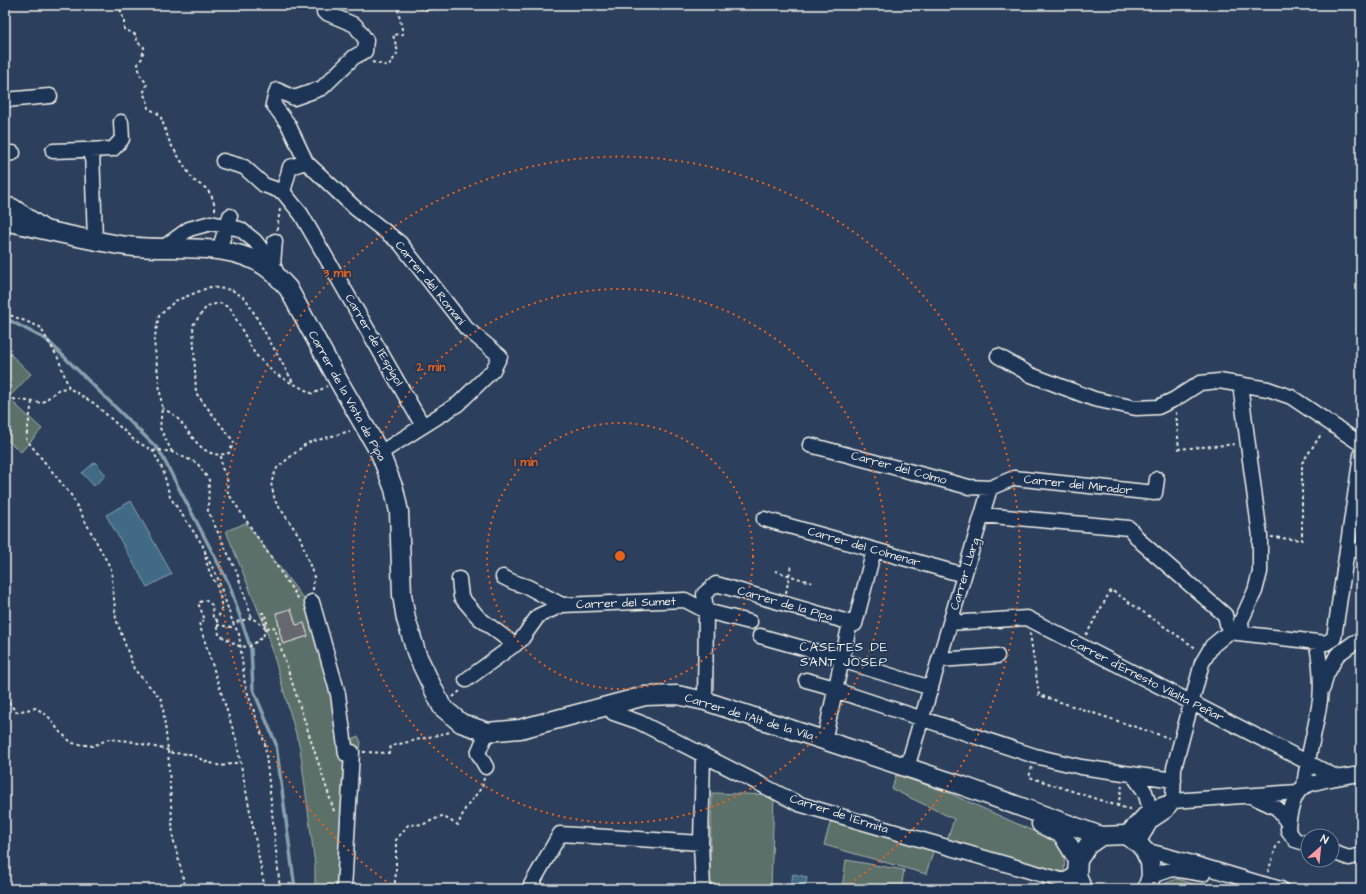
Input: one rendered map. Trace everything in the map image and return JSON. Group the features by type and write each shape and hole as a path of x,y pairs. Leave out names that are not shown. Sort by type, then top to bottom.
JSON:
{"main road":[{"name":"Carrer de la Vista de Pipa","path":"5,221 95,241 132,246 219,250 251,259 275,270 288,288 380,453 394,489 399,512 402,595 406,619 418,655 442,707"},
{"name":"Carrer de l'Alt de la Vila","path":"442,707 461,723 487,732 520,729 645,696 677,695 705,702 964,786 1102,836"},
{"name":"Carrer de l'Alt de la Vila","path":"964,786 1062,834 1079,874"},
{"path":"1079,874 1088,844 1102,836 1136,843 1150,862 1149,882"}],"street":[{"path":"223,162 244,167 264,185 283,192 290,167 306,162 288,124 273,104 276,90 294,98 322,88 354,57 365,51 366,40 355,25 324,12"},
{"path":"5,100 50,96"},
{"path":"53,151 113,149 122,139 121,122"},
{"path":"92,150 95,241"},
{"name":"Carrer del Romaní","path":"306,162 355,208 400,243 466,328 500,356 493,370 458,404 423,426"},
{"name":"Carrer de l'Espígol","path":"283,192 301,214 423,426"},
{"path":"5,204 13,206 49,231"},
{"name":"Carrer de la Vista de Pipa","path":"164,247 189,229 211,222 224,222 240,229 255,241 275,270"},
{"path":"219,250 224,222"},
{"path":"275,241 275,270"},
{"path":"998,356 1031,374 1094,399 1136,408 1158,407 1175,399 1200,382 1219,381 1268,389 1291,397 1361,444"},
{"path":"1136,843 1151,821 1166,811 1173,801 1174,768 1202,663 1212,646 1236,632 1255,592 1260,572 1260,536 1240,384"},
{"path":"380,453 423,426"},
{"name":"Carrer del Colmo","path":"810,445 969,487 990,488"},
{"path":"982,515 1130,528 1141,542 1225,615 1236,632 1326,643 1334,633 1361,455"},
{"name":"Carrer del Mirador","path":"990,488 1014,478 1155,493 1157,479"},
{"name":"Carrer Llarg","path":"907,768 990,488"},
{"name":"Carrer del Colmenar","path":"764,519 964,575"},
{"path":"1347,551 1361,548"},
{"path":"824,741 842,659 874,550"},
{"path":"503,577 528,587 562,605"},
{"path":"459,579 461,597 479,618 515,644"},
{"name":"Carrer de la Pipa","path":"706,610 704,594 716,584 852,623"},
{"name":"Carrer del Sumet","path":"466,680 521,640 538,616 562,605 685,600 706,610 750,622"},
{"path":"312,602 338,694 346,754 352,752 344,889"},
{"path":"1225,615 1246,609"},
{"path":"705,702 706,610"},
{"path":"950,623 1028,618"},
{"name":"Carrer d'Ernesto Vilalta Peñar","path":"1028,618 1336,777"},
{"path":"1334,633 1358,641"},
{"path":"760,636 842,659 931,688"},
{"path":"1289,827 1301,789 1326,676 1337,655 1358,641"},
{"path":"1316,642 1319,654 1320,698"},
{"path":"939,660 997,656"},
{"path":"806,680 1035,756 1081,767 1174,780"},
{"name":"Carrer de l'Ermita","path":"613,713 639,722 799,804 1064,881 1079,874"},
{"path":"486,767 478,753 487,732"},
{"path":"703,756 701,843 703,889"},
{"path":"1128,774 1145,792 1147,812 1136,843"},
{"path":"1147,812 1173,801 1250,795 1301,789 1336,777 1361,774"},
{"path":"1250,795 1277,808 1295,840 1300,842"},
{"path":"531,885 560,834 701,843"},
{"path":"1136,843 1177,858 1281,889"},
{"path":"1340,855 1349,858 1361,855"},
{"path":"1149,882 1173,869 1250,881"}],"path":[{"path":"111,5 112,7 120,8 124,21 124,29 136,35 137,42 144,47 142,58 138,64 140,75 147,84 144,94 147,99 148,108 160,115 170,142 193,180 207,189 224,222"},
{"path":"354,57 389,66 398,52 393,35 403,34 397,5"},
{"path":"408,5 431,11 433,5"},
{"path":"275,241 283,192"},
{"path":"172,452 160,428 162,408 154,341 159,316 175,301 210,287 232,290 246,299 294,384"},
{"path":"162,408 177,418 198,444 212,454 221,456 229,453 234,442 196,393 193,325 206,306 220,303 230,308 255,354 274,373 313,394 338,380"},
{"path":"5,313 40,327 58,358 69,388"},
{"path":"13,399 42,403 59,389 69,388 95,404 134,440 154,451 163,470 170,497 202,544 208,561 217,576 238,634 245,685 265,744 280,889"},
{"path":"1175,399 1179,449 1247,443"},
{"path":"32,402 26,439 71,495 111,569 116,619 134,669 162,700 168,750 173,838 186,889"},
{"path":"1260,536 1302,540 1302,463 1329,422"},
{"path":"221,456 222,468 227,477 228,493 298,598 312,602 314,577 300,537 275,501 271,483 277,468 307,443 365,427"},
{"path":"154,451 159,450 172,452 197,463 209,480 208,511 237,573 252,618 266,628"},
{"path":"205,551 206,561 217,586 221,600 222,611 217,620 219,635 240,646 248,647 263,637 266,628 262,613 265,613 268,628 274,627 337,818"},
{"path":"784,604 791,565"},
{"path":"775,571 813,582"},
{"path":"1080,645 1111,590 1206,655"},
{"path":"217,620 214,618 212,605 205,600 198,603 205,620 199,623 236,739 265,889"},
{"path":"217,625 231,627 234,623 252,618"},
{"path":"1028,618 1039,695 1181,742"},
{"path":"442,707 466,686 466,680"},
{"path":"5,697 16,712 36,708 48,716 59,731 72,744 92,746 109,739 129,741 168,750 172,753 190,754 207,762 221,766 240,762"},
{"path":"352,752 389,754 391,746 451,732 461,723"},
{"path":"1035,756 1029,777 1118,806 1147,812"},
{"path":"394,889 396,873 396,840 408,824 424,824 442,816 458,825 465,809 482,787 486,767"},
{"path":"1118,806 1128,774"},
{"path":"1267,874 1277,844 1289,827"}],"green space":[{"path":"5,349 31,374 11,395 5,389"},
{"path":"5,395 42,429 21,452 5,438"},
{"path":"246,523 310,607 345,743 358,736 361,742 349,889 315,889 315,865 300,748 267,632 226,531"},
{"path":"896,775 947,792 1055,841 1064,856 1064,873 947,841 954,819 892,789"},
{"path":"712,793 774,795 771,889 709,889"},
{"path":"831,820 934,849 926,874 824,845"},
{"path":"846,860 904,870 901,889 842,889"},
{"path":"1177,879 1211,889 1160,889 1166,883"}],"water":[{"path":"95,462 106,475 94,486 82,473"},
{"path":"131,501 172,574 147,587 106,515"},
{"path":"793,874 807,877 805,889 790,889"}],"building":[{"path":"291,609 296,625 304,623 308,636 283,644 276,613"}],"waterway":[{"path":"5,318 47,340 159,450 229,584 251,649 253,689 276,744 295,889"}],"district":[{"name":"CASETES DE SANT JOSEP","path":"844,654"}]}
